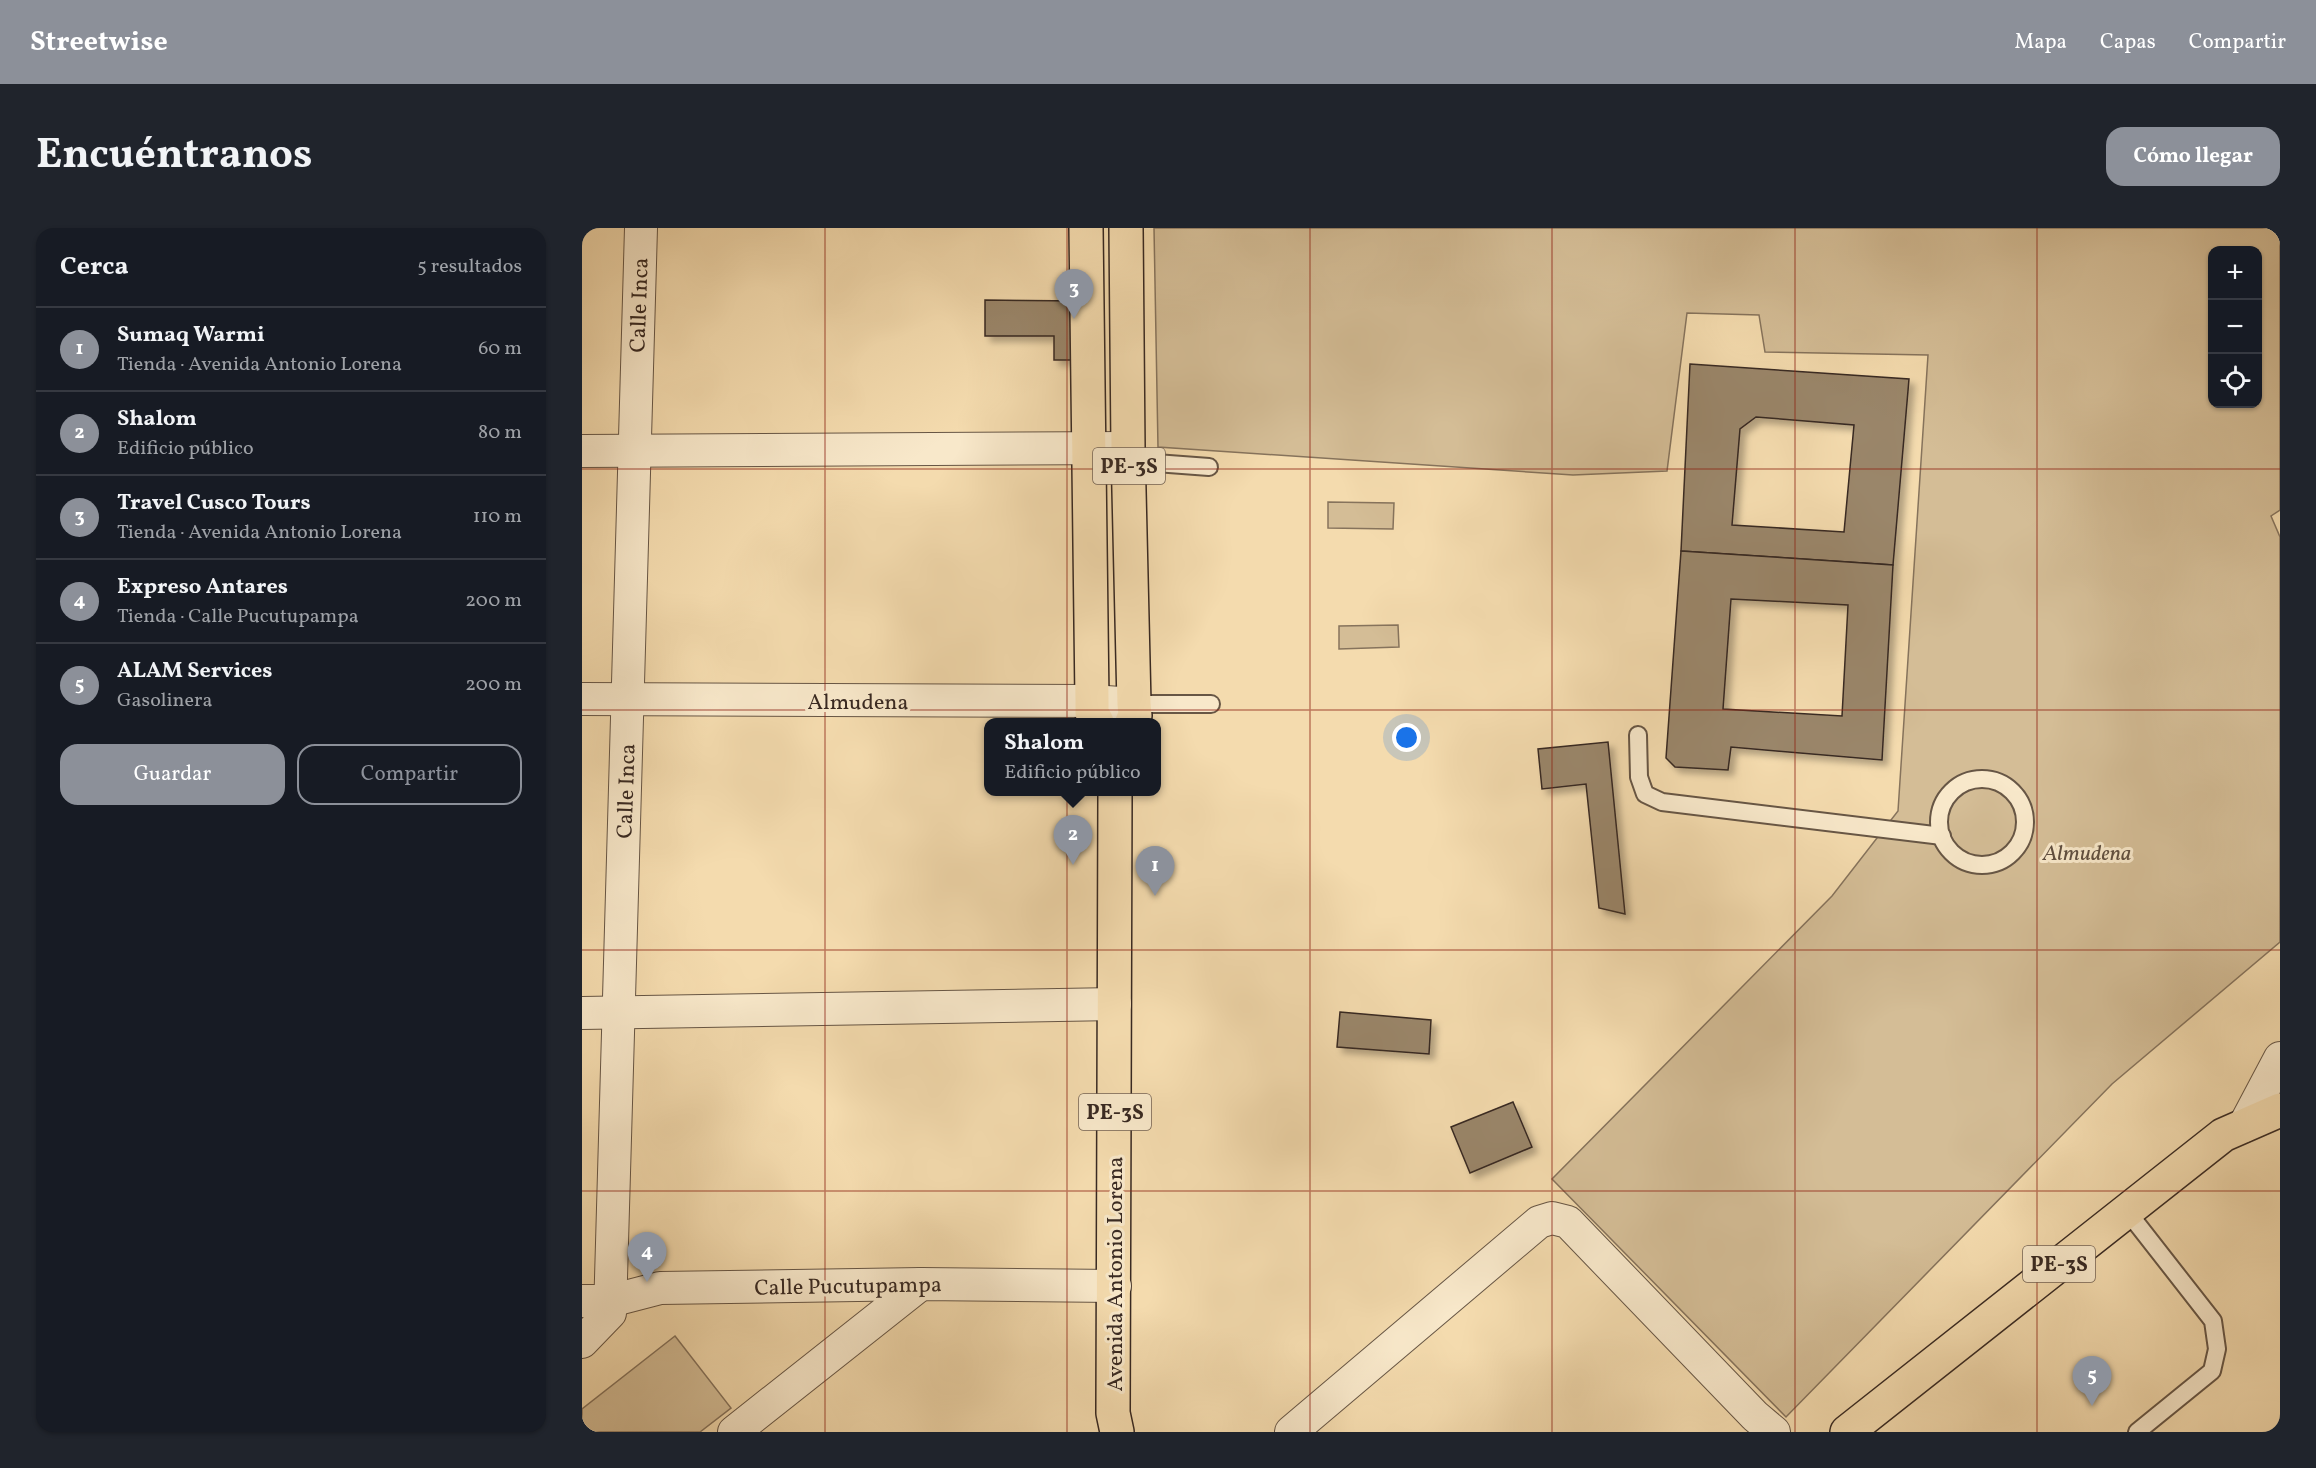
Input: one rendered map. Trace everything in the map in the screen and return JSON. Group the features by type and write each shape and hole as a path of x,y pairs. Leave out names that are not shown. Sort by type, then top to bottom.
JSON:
{"highway":[{"name":"PE-3S","path":"1086,228 1094,712"},
{"name":"PE-3S","path":"1126,228 1133,713"},
{"name":"Avenida Antonio Lorena","path":"1115,796 1113,1413 1117,1432"},
{"name":"PE-3S","path":"1847,1432 2223,1135 2280,1110"}],"street":[{"name":"Calle Inca","path":"582,1342 610,1313 596,1301 619,1012 640,228"},
{"path":"582,451 1089,448 1129,454"},
{"name":"Almudena","path":"582,699 1133,713"},
{"path":"582,1012 1115,1004"},
{"path":"2244,1126 2280,1058"},
{"path":"1291,1432 1539,1222 1552,1218 1568,1222 1755,1416 1774,1432"},
{"path":"734,1432 921,1284"},
{"name":"Calle Pucutupampa","path":"596,1301 660,1288 921,1284 1115,1286"}],"lane":[{"path":"1129,454 1209,467"},
{"path":"1133,713 1211,704"},
{"path":"1638,735 1639,777 1642,786 1645,794 1662,802 1942,836"},
{"path":"1985,778 2007,785 2017,794 2027,824 2023,840 2012,855 1993,865 1977,865 1960,860 1947,847 1942,836 1938,824 1939,811 1945,798 1955,788 1964,783 1985,778"},
{"path":"2127,1211 2213,1321 2217,1350 2212,1371 2137,1432"}],"green space":[{"name":"Almudena","path":"1154,228 2280,228 2280,510 2271,516 2280,537 2280,942 2112,1084 1786,1417 1552,1179 1832,896 1898,811 1928,355 1765,352 1759,315 1687,313 1667,471 1573,475 1158,447"},
{"path":"1328,502 1394,503 1393,529 1328,528"},
{"path":"1398,625 1399,647 1339,649 1339,626"},
{"path":"675,1336 731,1408 700,1432 582,1432 582,1409"}],"building":[{"path":"985,300 1080,301 1080,360 1054,360 1054,336 985,336"},
{"path":"1690,364 1909,379 1893,565 1681,551","holes":["1756,417 1854,425 1844,532 1732,525 1740,429"]},
{"path":"1681,551 1893,565 1882,760 1731,747 1728,770 1675,767 1666,758","holes":["1731,599 1848,605 1842,716 1723,709"]},
{"path":"1608,742 1625,914 1599,908 1586,784 1542,789 1538,749"},
{"path":"1340,1012 1431,1020 1429,1054 1337,1047"},
{"path":"1513,1102 1532,1147 1470,1173 1451,1127"}],"place":[{"name":"Travel Cusco Tours","path":"1074,319"},
{"name":"Shalom","path":"1073,865"},
{"name":"Sumaq Warmi","path":"1155,896"},
{"name":"Expreso Antares","path":"647,1282"},
{"name":"ALAM Services","path":"2092,1406"}]}
